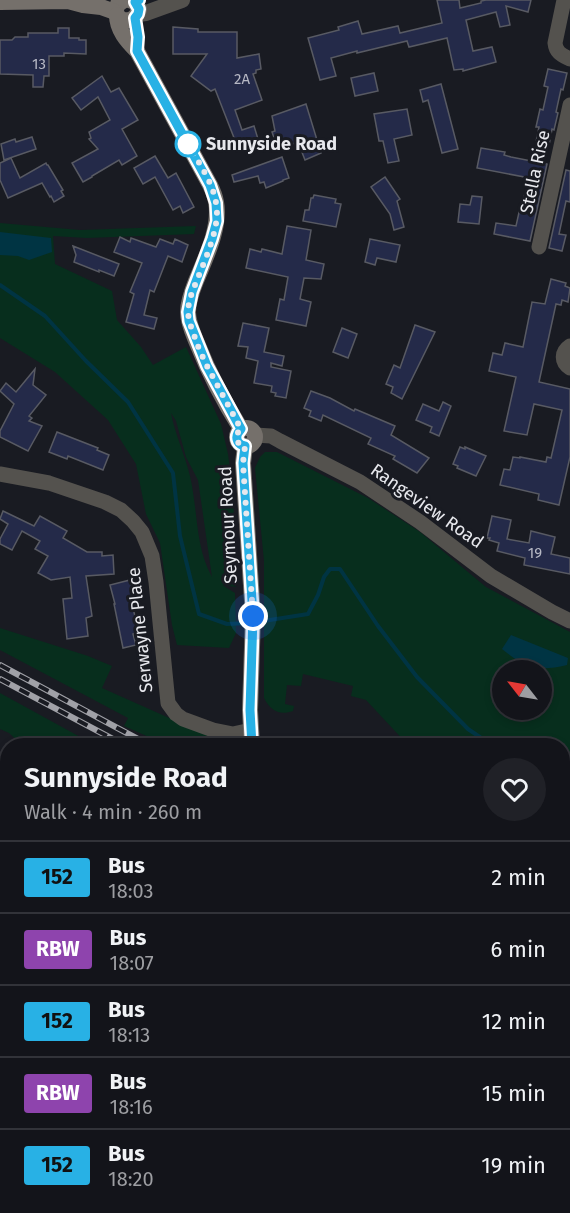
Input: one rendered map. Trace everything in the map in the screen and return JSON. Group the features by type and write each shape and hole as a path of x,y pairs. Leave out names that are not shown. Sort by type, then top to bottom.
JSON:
{"main road":[{"path":"0,2 69,1 101,7 127,6"},
{"path":"127,6 117,24 128,42 137,51 210,185 216,203 217,221 192,292 188,312 192,330 207,366 247,437"},
{"name":"Seymour Road","path":"247,437 243,463 253,616 251,738"}],"street":[{"path":"127,6 146,13 182,0 196,0"},
{"path":"564,0 555,48 570,59"},
{"name":"Stella Rise","path":"539,248 570,105"},
{"path":"570,346 564,351 563,359 570,368"},
{"name":"Rangeview Road","path":"247,437 264,435 280,441 360,482 420,522 491,576 570,621"},
{"name":"Serwayne Place","path":"0,474 49,483 105,502 133,520 142,532 152,556 168,703 183,719 213,730 251,738"}],"green space":[{"path":"0,223 80,230 196,226 194,234 87,238 53,236 55,264 112,291 117,320 141,347 153,365 186,347 221,424 232,484 237,568 236,587 222,585 235,593 236,633 229,648 177,645 160,543 146,514 136,464 108,420 55,372 0,338","holes":["171,413 176,421 186,457 198,480 212,577 200,541 190,476"]},
{"path":"265,452 277,452 368,498 420,532 486,587 570,632 570,738 401,738 366,700 351,696 353,686 303,674 301,686 287,685 285,704 294,706 293,711 283,713 276,711 264,698 264,561 255,468"},
{"path":"0,628 88,656 112,666 102,688 214,738 151,738 124,726 128,718 0,650"},
{"path":"0,693 82,738 14,738 0,729"}],"water":[{"path":"0,232 51,238 52,252 29,260 18,256 0,255"},
{"path":"511,635 568,658 567,665 552,667 552,660 518,660 502,649"}],"building":[{"path":"437,0 459,0 460,8 486,0 531,0 528,12 506,6 510,25 500,27 496,12 466,20 473,51 492,47 496,62 463,71 463,69 454,70 447,38 409,47 407,41 331,58 336,76 320,80 308,38 339,30 338,27 358,21 362,34 398,26 400,33 442,23"},
{"path":"173,27 198,29 198,32 237,32 237,58 259,54 261,69 256,70 253,74 262,100 235,110 242,130 254,126 258,139 253,141 254,143 238,148 215,89 211,91 191,76 207,54 173,54"},
{"path":"58,28 69,28 69,38 86,40 86,54 64,53 64,56 49,56 49,76 44,76 43,87 33,87 33,75 0,74 0,40 28,37 28,33 58,33"},
{"path":"548,69 567,73 563,90 561,89 556,112 558,113 549,145 536,142 539,127 536,127 540,109 543,110 548,87 544,86"},
{"path":"374,73 378,91 355,96 351,78"},
{"path":"102,76 111,92 119,88 138,120 122,129 137,156 122,165 119,160 83,182 72,163 98,149 89,139 91,138 89,132 110,120 98,97 81,110 72,98"},
{"path":"441,84 458,149 442,153 428,100 423,102 420,90"},
{"path":"306,104 321,153 305,160 298,142 278,149 272,132 275,131 272,116"},
{"path":"407,109 412,135 394,139 399,161 388,163 383,141 379,141 374,114"},
{"path":"32,137 36,149 4,160 1,144"},
{"path":"481,148 547,164 530,241 494,234 496,223 516,226 525,193 533,194 535,179 477,168"},
{"path":"155,156 168,178 176,173 194,207 183,213 180,206 173,210 155,177 143,184 134,168"},
{"path":"282,157 289,178 266,188 264,182 260,183 258,176 234,182 232,175"},
{"path":"11,158 20,178 46,163 63,190 61,191 64,196 54,202 42,183 8,198 0,180 0,163"},
{"path":"566,170 570,171 570,202 566,201 559,234 566,235 562,251 549,248"},
{"path":"385,177 400,199 397,201 404,227 394,230 390,214 371,187"},
{"path":"314,195 336,199 335,203 341,204 336,227 303,221 305,210 309,210 311,198"},
{"path":"472,196 482,197 479,224 458,222 460,204 470,205"},
{"path":"287,226 311,230 306,260 324,264 321,279 304,278 300,299 311,302 306,326 276,320 280,299 284,300 288,277 246,268 250,249 261,252 262,249 282,254"},
{"path":"120,237 130,242 131,238 156,247 160,239 173,244 175,239 188,245 182,262 168,256 154,292 150,290 144,315 157,318 154,329 126,322 134,294 130,292 142,263 114,252"},
{"path":"370,239 400,245 396,262 377,258 375,265 365,262"},
{"path":"73,246 119,264 114,276 74,262 76,255"},
{"path":"551,279 566,283 565,286 570,288 568,302 562,300 561,305 556,304 539,382 570,389 570,457 559,505 538,500 539,494 500,485 504,469 510,470 513,457 546,462 547,457 551,458 562,410 534,404 527,435 504,431 516,377 489,371 493,353 502,355 505,343 523,347 532,302 545,304"},
{"path":"243,323 269,328 264,352 284,356 282,366 271,363 271,367 291,371 286,398 275,396 276,393 271,392 272,386 254,383 258,361 246,358 248,347 238,346"},
{"path":"415,325 435,332 402,399 391,393 393,387 386,384 394,365 400,368"},
{"path":"342,328 357,334 348,358 333,352"},
{"path":"35,369 33,385 46,395 29,416 32,418 29,421 42,426 28,451 0,437 0,431 14,404 0,391 6,383 16,392"},
{"path":"311,391 354,411 355,409 395,426 391,435 429,458 417,473 393,459 395,456 368,444 371,438 323,415 321,421 309,416 311,411 304,408"},
{"path":"443,402 451,406 439,436 430,432 432,427 416,420 423,404 439,411"},
{"path":"57,432 98,448 97,450 109,455 103,470 68,456 67,459 49,452"},
{"path":"460,447 486,456 476,476 453,464"},
{"path":"3,511 34,526 40,516 67,531 63,538 87,552 102,552 102,556 113,555 114,574 86,576 92,616 86,618 88,636 67,639 63,599 72,598 70,577 51,580 38,573 48,556 35,549 40,541 22,531 12,550 0,544 0,539 8,524 0,519"},
{"path":"492,516 511,520 507,539 529,543 531,531 555,537 551,554 570,558 570,574 524,565 525,558 497,551 499,543 487,538"},
{"path":"130,580 135,599 131,601 136,620 140,619 143,631 133,634 136,645 123,648 110,585"}],"waterway":[{"path":"0,285 45,316 128,402 173,473 180,536 199,614 227,624 249,623"},
{"path":"257,622 308,614 324,577 330,569 340,569 378,626 417,677 468,729 481,738"}],"railway":[{"path":"0,665 136,738"},
{"path":"0,679 111,738"}],"bus line":[{"name":"152","path":"139,0 135,2 139,9 135,18 138,37 137,51 210,185 216,203 217,221 192,292 188,312 192,330 207,366 241,429 237,440 240,445 245,446 243,463 253,616 250,710 252,738"}],"place":[{"name":"Sunnyside Road","path":"188,144"}],"route":[{"path":"188,144 210,185 217,211 212,239 189,302 189,321 207,366 241,429 238,433 238,443 245,446 243,463 253,616"}]}
